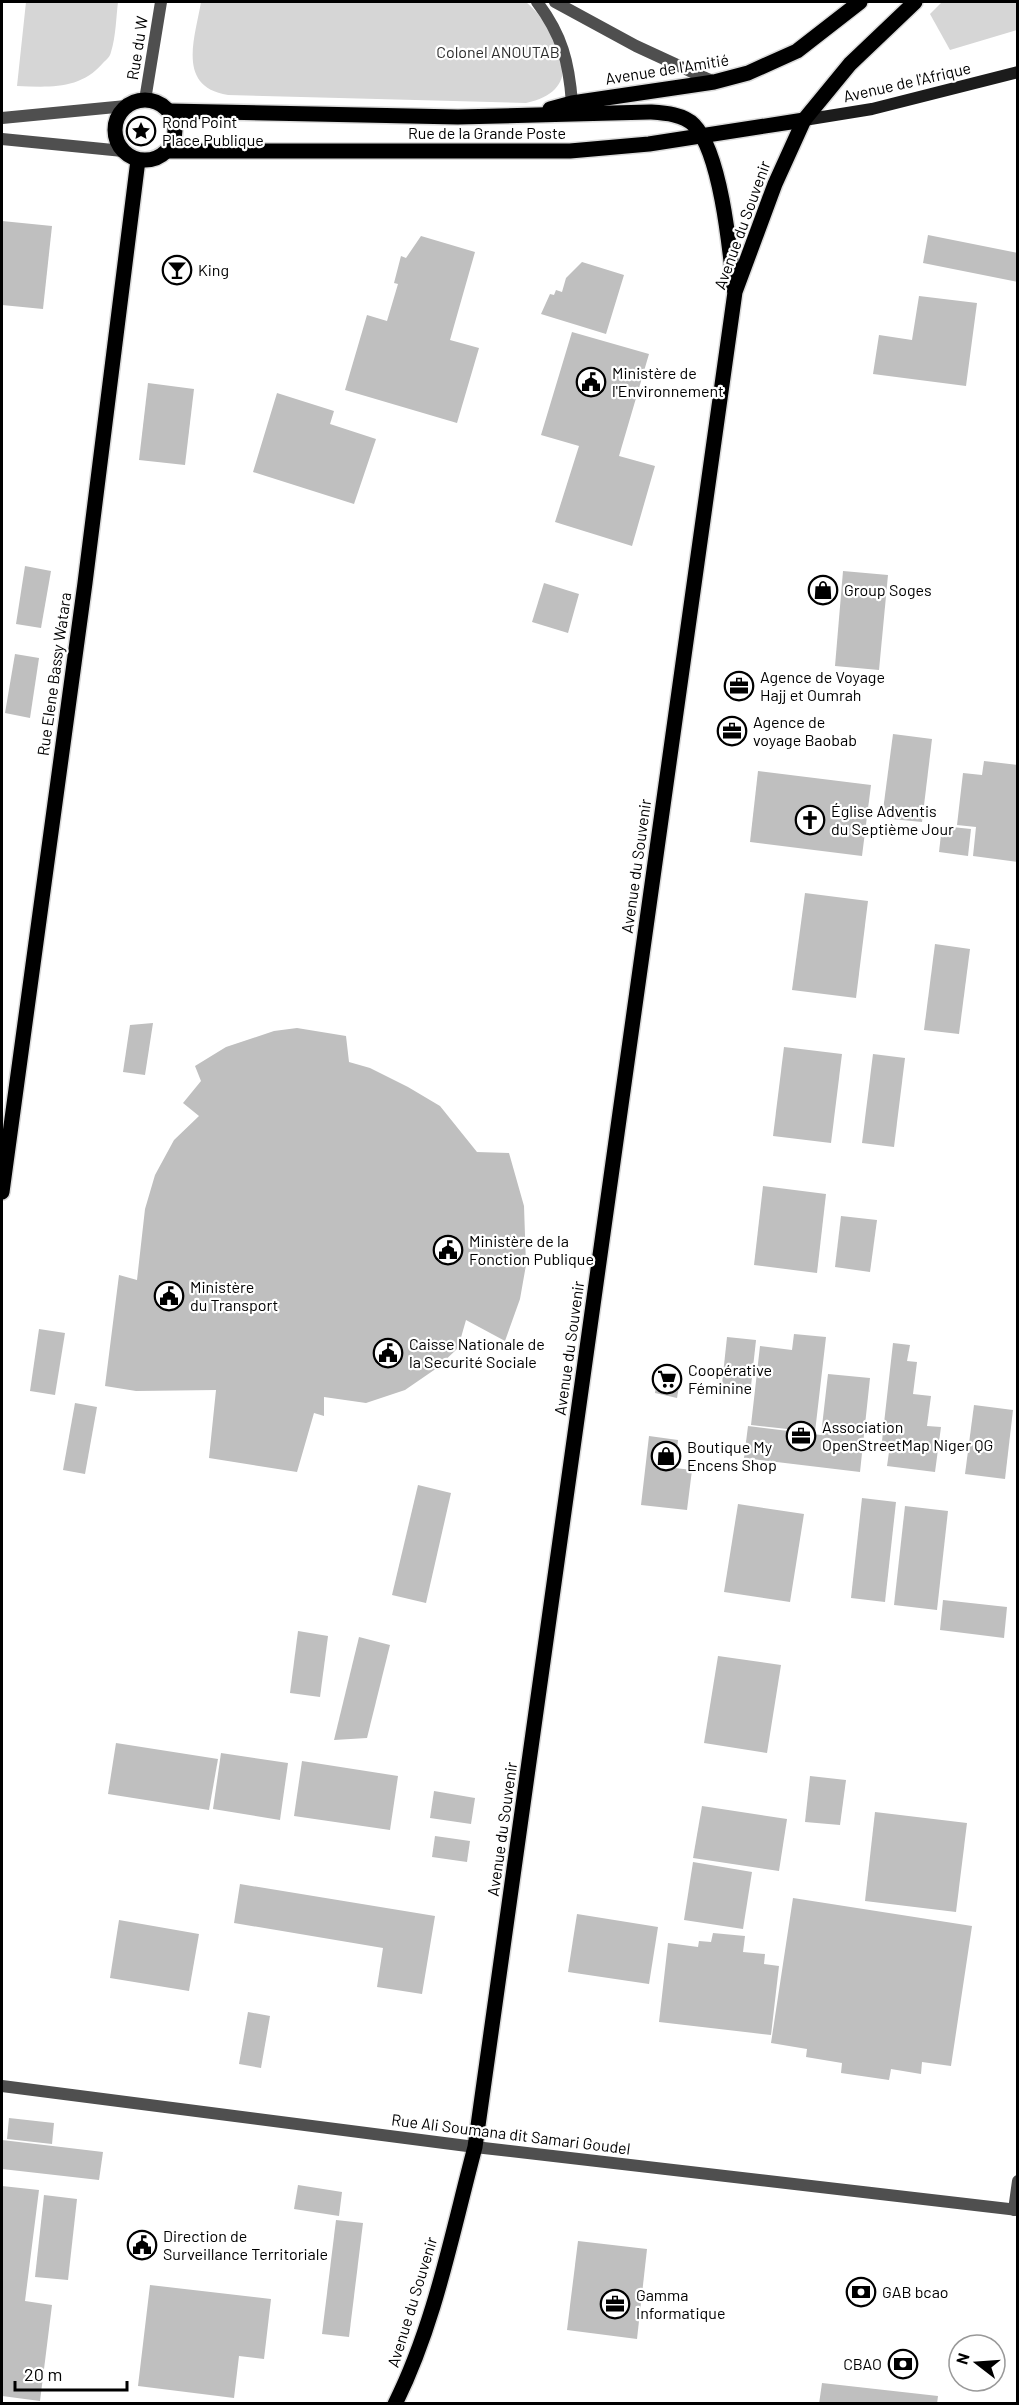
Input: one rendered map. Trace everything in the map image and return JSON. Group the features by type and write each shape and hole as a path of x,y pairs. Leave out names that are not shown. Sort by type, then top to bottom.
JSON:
{"main road":[{"name":"Avenue de l'Amitié","path":"531,114 572,103 714,82 748,73 797,51 860,2"},
{"path":"804,120 850,64 915,2"},
{"name":"Avenue de l'Afrique","path":"804,120 872,109 1017,72"},
{"path":"145,100 154,101 169,111 176,131 168,151 149,161 138,160 123,151 115,132 116,123 126,106 145,100"},
{"name":"Rue de la Grande Poste","path":"169,111 458,117 531,114"},
{"path":"531,114 666,113 693,124 702,137 718,182 724,209 735,292"},
{"name":"Rue de la Grande Poste","path":"168,151 570,151 702,137 804,120"},
{"name":"Avenue du Souvenir","path":"394,2403 407,2379 428,2321 475,2147 735,292 775,184 804,120"},
{"name":"Rue Elene Bassy Watara","path":"2,1192 84,595 138,160"}],"street":[{"name":"Rue du W","path":"145,100 161,2"},
{"path":"537,2 561,40 570,77 572,103"},
{"path":"555,2 636,46 714,82"},
{"path":"2,118 126,106"},
{"path":"2,139 123,151"},
{"name":"Rue Ali Soumana dit Samari Goudel","path":"2,2086 475,2147 1016,2210"},
{"path":"1016,2210 1017,2181"}],"green space":[{"path":"26,2 118,2 114,40 109,57 94,72 74,82 52,86 17,86"},
{"name":"Colonel ANOUTAB","path":"201,2 526,2 549,28 557,43 562,58 563,73 558,86 546,96 526,103 228,95 212,90 201,82 195,72 193,45"},
{"path":"942,2 1017,2 1017,30 950,50 930,14"}],"building":[{"path":"2,221 52,226 43,309 2,305"},
{"path":"928,235 1018,253 1018,282 923,263"},
{"path":"421,236 475,252 450,340 479,348 457,423 345,390 367,315 387,321 398,284 394,283 401,256 406,258"},
{"path":"582,262 624,275 606,334 541,314 550,294 554,295 556,290 562,292 566,278"},
{"path":"919,296 977,303 966,386 873,374 879,335 912,340"},
{"path":"572,332 649,354 619,456 655,466 632,546 555,522 579,446 541,435"},
{"path":"148,383 194,389 185,465 139,460"},
{"path":"277,393 334,411 330,424 376,439 354,504 253,472"},
{"path":"25,566 51,571 41,628 16,624"},
{"path":"843,571 888,575 879,670 835,666"},
{"path":"544,583 579,594 568,633 532,622"},
{"path":"15,654 39,658 30,718 5,713"},
{"path":"893,734 932,739 922,822 882,818"},
{"path":"984,761 1018,765 1018,862 973,856 976,827 957,825 963,773 982,775"},
{"path":"758,771 871,785 862,856 750,842"},
{"path":"942,826 971,829 968,856 939,852"},
{"path":"805,893 868,901 856,998 792,990"},
{"path":"935,944 970,949 959,1034 924,1030"},
{"path":"153,1023 145,1075 123,1072 130,1025"},
{"path":"297,1028 346,1036 349,1062 370,1068 440,1106 477,1152 509,1153 524,1206 526,1265 520,1299 505,1341 466,1320 458,1348 437,1368 405,1390 366,1403 324,1397 324,1416 314,1413 297,1472 209,1458 216,1390 136,1391 105,1386 119,1275 137,1280 145,1209 155,1175 174,1140 199,1116 183,1103 201,1081 195,1066 226,1047 274,1031"},
{"path":"784,1047 842,1054 831,1143 773,1136"},
{"path":"873,1054 905,1058 894,1147 862,1143"},
{"path":"763,1186 826,1194 817,1273 754,1265"},
{"path":"841,1216 877,1220 870,1272 835,1267"},
{"path":"39,1329 65,1333 55,1395 30,1391"},
{"path":"794,1334 826,1337 815,1432 751,1425 760,1346 792,1350"},
{"path":"727,1337 756,1340 751,1386 722,1384"},
{"path":"893,1343 910,1345 907,1361 917,1362 913,1394 931,1396 927,1426 941,1427 935,1472 887,1466 889,1452 881,1450"},
{"path":"658,1371 681,1375 677,1398 655,1393"},
{"path":"828,1374 870,1378 860,1472 744,1458 748,1426 821,1435"},
{"path":"75,1403 97,1407 85,1474 63,1470"},
{"path":"974,1405 1013,1410 1005,1479 965,1474"},
{"path":"649,1436 678,1440 675,1468 692,1470 687,1510 641,1505"},
{"path":"418,1485 451,1493 426,1603 392,1595"},
{"path":"862,1498 896,1502 885,1602 851,1598"},
{"path":"738,1504 804,1514 790,1602 724,1592"},
{"path":"905,1506 948,1511 937,1610 894,1605"},
{"path":"943,1600 1007,1607 1004,1638 940,1630"},
{"path":"298,1631 328,1636 320,1697 290,1693"},
{"path":"359,1637 390,1645 367,1738 334,1740"},
{"path":"718,1656 781,1665 767,1753 704,1743"},
{"path":"116,1743 218,1759 209,1810 108,1794"},
{"path":"221,1753 288,1763 280,1820 213,1809"},
{"path":"302,1761 398,1776 390,1830 294,1816"},
{"path":"810,1776 846,1780 840,1825 805,1822"},
{"path":"434,1791 475,1798 471,1824 430,1818"},
{"path":"702,1806 787,1819 779,1871 693,1858"},
{"path":"875,1812 967,1823 956,1912 865,1901"},
{"path":"435,1836 470,1841 467,1862 432,1857"},
{"path":"693,1862 752,1872 743,1929 684,1920"},
{"path":"240,1884 435,1916 422,1994 377,1987 383,1948 234,1923"},
{"path":"793,1898 972,1926 951,2066 922,2062 921,2074 891,2069 889,2080 841,2073 842,2063 806,2057 807,2049 771,2043"},
{"path":"577,1914 658,1927 649,1984 568,1972"},
{"path":"119,1920 199,1934 189,1991 110,1978"},
{"path":"713,1933 745,1936 743,1952 765,1954 764,1964 779,1966 771,2035 659,2022 668,1943 698,1947 699,1941 711,1942"},
{"path":"248,2012 270,2016 261,2068 239,2064"},
{"path":"9,2118 54,2123 52,2144 7,2139"},
{"path":"2,2140 103,2152 99,2180 2,2169"},
{"path":"298,2185 342,2192 339,2216 294,2209"},
{"path":"2,2186 39,2190 25,2301 52,2305 40,2401 2,2396"},
{"path":"44,2195 77,2199 68,2280 35,2277"},
{"path":"336,2220 363,2223 349,2337 322,2334"},
{"path":"578,2241 647,2249 637,2339 567,2330"},
{"path":"150,2285 271,2299 264,2359 239,2356 234,2398 138,2386"},
{"path":"822,2383 938,2396 937,2404 819,2404"}],"place":[{"name":"Rond Point Place Publique","path":"141,131"},
{"name":"King","path":"177,270"},
{"name":"Ministère de l'Environnement","path":"591,382"},
{"name":"Group Soges","path":"823,590"},
{"name":"Agence de Voyage Hajj et Oumrah","path":"739,686"},
{"name":"Agence de voyage Baobab","path":"732,731"},
{"name":"Église Adventis du Septième Jour","path":"810,820"},
{"name":"Ministère de la Fonction Publique","path":"448,1250"},
{"name":"Ministère du Transport","path":"169,1296"},
{"name":"Caisse Nationale de la Securité Sociale","path":"388,1353"},
{"name":"Coopérative Féminine","path":"667,1379"},
{"name":"Association OpenStreetMap Niger QG","path":"801,1436"},
{"name":"Boutique My Encens Shop","path":"666,1456"},
{"name":"Direction de Surveillance Territoriale","path":"142,2245"},
{"name":"GAB bcao","path":"861,2292"},
{"name":"Gamma Informatique","path":"615,2304"},
{"name":"CBAO","path":"903,2364"}]}
